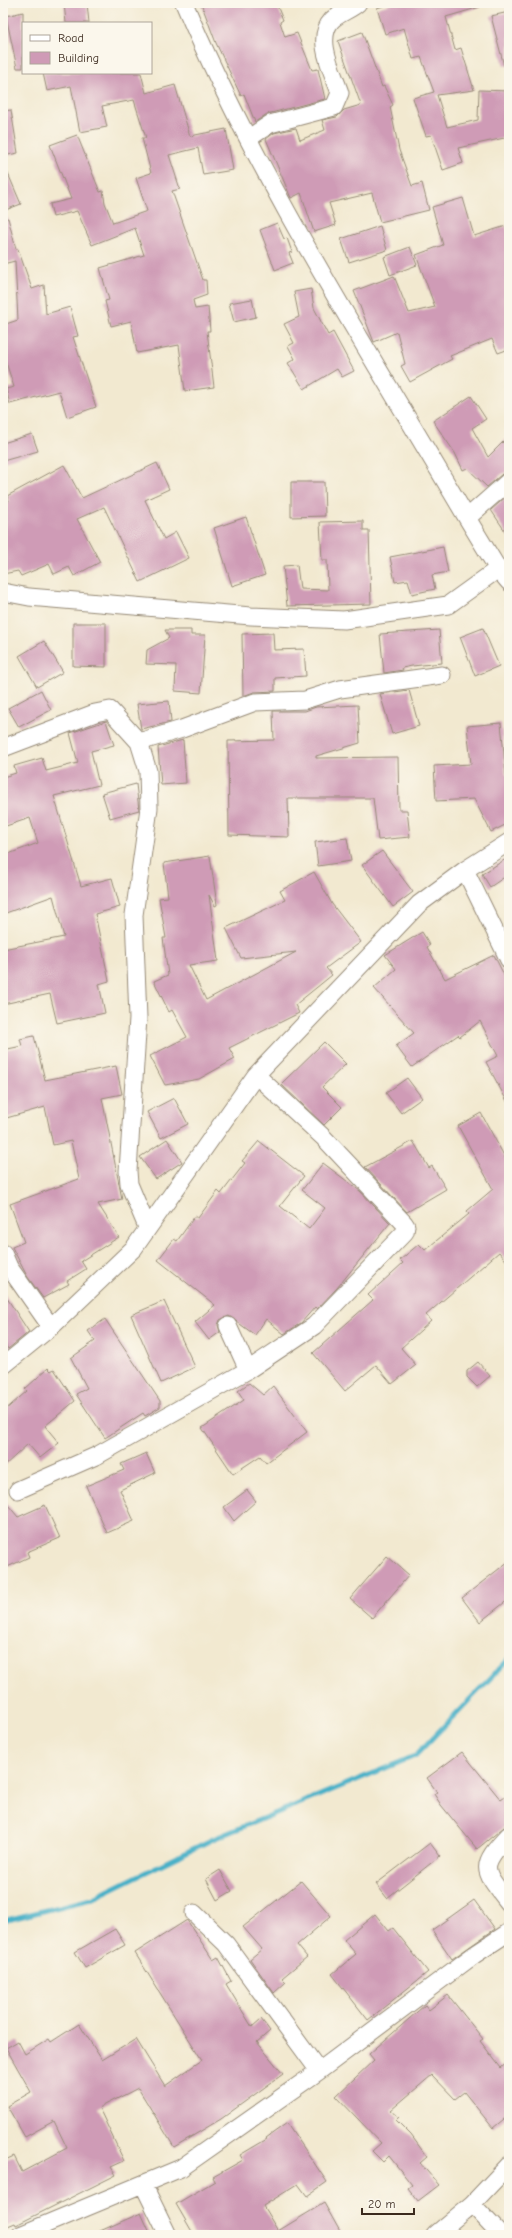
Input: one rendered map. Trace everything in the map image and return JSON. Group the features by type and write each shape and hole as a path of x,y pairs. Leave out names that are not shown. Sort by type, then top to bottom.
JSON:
{"street":[{"path":"184,3 203,47 284,206 467,518 498,569 509,582"},
{"path":"249,138 270,124 334,107 340,93 325,48 325,36 332,21 358,3"},
{"path":"467,518 509,481"},
{"path":"3,592 29,597 243,616 344,620 448,605 498,569"},
{"path":"139,742 182,729 255,702 305,700 340,689 442,675"},
{"path":"3,748 95,712 110,710 139,742 148,771 149,808 134,915 138,1018 128,1171 129,1184 147,1227"},
{"path":"3,1366 51,1327 134,1248 147,1227 256,1075 419,904 465,870 509,842"},
{"path":"465,870 509,960"},
{"path":"18,1490 98,1455 248,1370 314,1326 403,1236 406,1230 404,1223 323,1137 256,1075"},
{"path":"3,1253 9,1267 51,1327"},
{"path":"228,1326 248,1370"},
{"path":"509,1835 488,1858 487,1866 488,1875 509,1903"},
{"path":"194,1913 226,1944 319,2071"},
{"path":"20,2235 181,2168 319,2071 474,1956 509,1932"},
{"path":"435,2235 472,2204 509,2166"},
{"path":"143,2184 168,2235"},
{"path":"472,2204 501,2235"}],"building":[{"path":"64,3 87,3 89,22 66,22"},
{"path":"201,3 276,3 283,20 280,22 285,37 297,33 312,70 318,69 325,99 267,114 255,122 244,94 241,96 216,43"},
{"path":"393,3 479,3 480,7 446,17 455,50 461,48 474,90 437,95 447,127 478,120 479,90 509,91 509,137 458,148 463,163 443,170 431,135 426,136 413,98 434,92 421,57 413,59 404,28 385,34 377,8"},
{"path":"23,12 22,68 17,68 6,16"},
{"path":"509,12 509,65 504,66 491,16"},
{"path":"362,32 382,87 384,86 393,105 390,107 399,150 412,186 422,183 429,210 380,222 372,193 329,203 336,225 314,232 301,193 291,198 266,139 274,133 296,128 300,140 325,130 322,120 337,117 344,110 361,105 338,41"},
{"path":"43,74 141,74 146,93 175,85 190,136 226,129 233,170 203,175 198,148 169,155 180,189 172,191 203,280 206,280 207,295 193,300 195,309 208,307 210,331 207,331 214,387 185,391 179,345 137,353 131,321 111,326 105,301 109,300 100,268 144,255 135,228 92,245 77,211 53,217 50,204 71,199 50,145 77,135 100,192 103,191 105,203 113,223 147,211 136,178 151,173 142,138 146,138 134,100 102,106 107,127 80,132 71,86 47,91"},
{"path":"11,110 18,153 3,156 3,111"},
{"path":"3,162 21,204 3,211"},
{"path":"463,198 474,236 506,226 509,235 509,349 498,353 492,339 450,356 452,359 410,382 401,366 405,364 397,332 374,342 354,291 394,276 409,313 435,307 416,255 443,245 432,207"},
{"path":"8,218 16,249 18,249 32,289 44,285 46,314 70,307 78,336 73,337 96,407 67,417 59,391 10,404 6,389 14,387 3,353 3,325 18,320 15,261 3,264 3,219"},
{"path":"277,223 284,239 287,238 292,252 289,253 293,263 275,270 260,230"},
{"path":"380,226 387,250 349,262 341,239"},
{"path":"410,247 417,265 390,275 384,257"},
{"path":"311,289 314,308 328,335 333,332 354,371 342,377 337,369 304,389 288,363 295,359 288,346 294,343 284,324 299,317 294,292"},
{"path":"252,299 256,317 234,322 229,303"},
{"path":"471,396 486,419 472,428 488,457 509,436 509,471 502,474 487,487 467,468 463,470 455,453 433,421"},
{"path":"32,434 38,451 3,461 3,443"},
{"path":"157,463 169,489 145,500 164,539 176,532 189,558 140,582 104,507 77,519 100,562 74,576 69,567 54,574 49,564 21,576 18,571 3,574 3,504 9,501 7,496 64,465 82,498"},
{"path":"291,482 324,482 325,516 291,517"},
{"path":"509,494 509,537 491,510"},
{"path":"246,517 265,575 232,586 214,528"},
{"path":"363,521 363,530 369,530 371,604 287,606 283,566 297,565 300,589 328,590 327,560 322,560 320,522"},
{"path":"443,547 448,572 432,575 435,589 412,594 408,580 395,582 390,557"},
{"path":"73,623 106,623 106,667 73,666"},
{"path":"483,628 499,666 475,676 460,637"},
{"path":"165,630 191,630 191,635 205,635 201,693 175,691 176,665 146,664 147,650 169,638"},
{"path":"439,630 442,663 412,666 402,668 403,670 384,673 380,634"},
{"path":"273,633 274,650 304,649 306,676 275,678 275,691 254,692 243,696 242,634"},
{"path":"44,641 63,672 37,687 19,656"},
{"path":"41,690 51,710 19,727 8,708"},
{"path":"409,690 419,726 392,734 380,694"},
{"path":"169,701 171,722 141,729 137,704"},
{"path":"358,705 360,743 316,756 316,758 398,757 399,810 407,810 410,837 378,840 373,798 288,798 289,837 229,835 228,741 274,740 273,711 305,711 316,707"},
{"path":"106,721 114,745 91,751 99,785 54,796 81,886 112,878 120,907 95,914 109,981 99,984 105,1013 57,1023 50,994 3,1004 3,949 64,937 53,896 3,914 3,856 38,843 30,818 3,827 3,777 16,773 14,766 42,758 46,771 78,763 70,733"},
{"path":"501,723 506,775 509,773 509,823 491,832 474,799 436,801 434,766 471,764 467,726"},
{"path":"183,740 186,783 161,785 158,747"},
{"path":"136,784 139,810 110,818 102,793"},
{"path":"347,838 351,861 318,866 315,842"},
{"path":"382,851 413,892 393,907 362,865"},
{"path":"210,856 217,905 215,906 209,895 218,961 189,965 206,1000 296,952 241,958 226,928 285,900 280,891 314,872 332,904 361,942 326,968 332,975 295,1005 299,1013 229,1048 235,1059 199,1079 165,1085 150,1056 187,1037 172,1010 169,1012 154,981 168,975 163,938 166,938 159,898 168,897 164,863"},
{"path":"509,857 509,874 490,887 482,874"},
{"path":"422,932 430,945 427,947 445,979 494,955 509,985 509,1105 486,1062 498,1056 480,1021 460,1037 458,1035 412,1067 396,1046 414,1033 374,988 396,969 385,955"},
{"path":"34,1036 45,1080 116,1066 122,1094 102,1098 122,1199 98,1204 119,1237 81,1261 86,1269 67,1281 69,1284 43,1298 27,1276 12,1247 24,1242 10,1204 79,1179 71,1141 53,1145 45,1107 3,1119 3,1050 22,1046 20,1039"},
{"path":"324,1042 346,1064 322,1087 342,1107 324,1125 281,1084"},
{"path":"407,1078 422,1098 401,1113 386,1093"},
{"path":"174,1098 188,1124 161,1138 147,1112"},
{"path":"481,1113 509,1165 509,1264 499,1252 426,1315 431,1321 401,1348 416,1365 392,1384 376,1365 345,1391 313,1353 373,1300 368,1295 403,1263 400,1260 419,1244 425,1250 469,1214 467,1211 493,1189 458,1126"},
{"path":"167,1139 182,1162 156,1179 140,1157"},
{"path":"259,1141 304,1176 280,1206 309,1229 325,1208 302,1190 323,1163 360,1191 390,1223 337,1288 317,1309 315,1307 301,1323 284,1334 266,1319 255,1335 229,1316 220,1320 218,1325 220,1332 209,1340 195,1322 215,1305 158,1260 174,1239 177,1241 195,1216 198,1218 218,1191 221,1194 245,1163 242,1161"},
{"path":"413,1141 429,1168 432,1166 446,1189 407,1212 365,1167"},
{"path":"3,1292 29,1332 8,1349 3,1341"},
{"path":"164,1301 195,1367 161,1383 131,1315"},
{"path":"105,1319 160,1401 160,1407 145,1416 143,1413 105,1438 76,1394 87,1388 71,1358 95,1341 88,1331"},
{"path":"478,1362 490,1376 477,1387 467,1377 467,1371"},
{"path":"48,1368 51,1371 54,1369 75,1401 45,1426 59,1443 40,1458 28,1444 3,1467 3,1412 27,1391 25,1389"},
{"path":"249,1383 263,1395 273,1386 307,1432 266,1463 260,1456 233,1474 202,1428 244,1400 238,1391"},
{"path":"146,1453 155,1473 120,1490 134,1521 107,1533 86,1486 124,1470 121,1464"},
{"path":"247,1490 256,1501 234,1521 224,1507"},
{"path":"3,1499 18,1517 45,1505 60,1538 27,1552 29,1557 3,1569"},
{"path":"387,1556 409,1575 372,1618 350,1599"},
{"path":"509,1561 509,1599 480,1622 462,1598"},
{"path":"462,1752 501,1800 509,1794 509,1823 477,1849 441,1805 434,1794 437,1792 427,1778"},
{"path":"430,1843 440,1856 387,1898 376,1884"},
{"path":"220,1870 232,1891 217,1900 206,1879"},
{"path":"301,1881 331,1916 297,1945 307,1957 282,1978 286,1982 274,1993 250,1959 262,1949 243,1927"},
{"path":"474,1900 495,1929 452,1959 432,1930"},
{"path":"375,1914 389,1931 393,1928 428,1972 368,2020 332,1974 356,1954 344,1940"},
{"path":"187,1920 213,1960 218,1957 231,1981 226,1984 252,2027 261,2019 270,2031 257,2042 283,2074 221,2119 174,2147 138,2088 99,2108 124,2161 111,2167 116,2175 16,2225 15,2223 3,2228 3,2161 14,2156 22,2172 67,2148 54,2121 25,2137 7,2106 31,2092 6,2048 18,2041 25,2054 49,2039 51,2042 79,2024 102,2060 136,2039 165,2086 202,2060 135,1953"},
{"path":"115,1929 125,1945 85,1968 75,1952"},
{"path":"448,1995 483,2039 480,2041 501,2068 509,2061 509,2115 493,2128 464,2092 455,2099 432,2075 391,2110 399,2117 396,2120 411,2135 427,2157 420,2163 439,2185 418,2201 408,2188 412,2185 389,2156 383,2162 372,2151 381,2143 336,2096 374,2060 369,2054 425,2005 429,2010"},
{"path":"287,2123 327,2182 307,2196 298,2184 263,2206 278,2231 324,2203 342,2235 194,2235 176,2204 215,2181 213,2177 243,2160 240,2155 267,2139 266,2138"},
{"path":"141,2213 151,2235 91,2235"}],"waterway":[{"path":"3,1921 91,1899 213,1839 415,1756 509,1659"}]}
